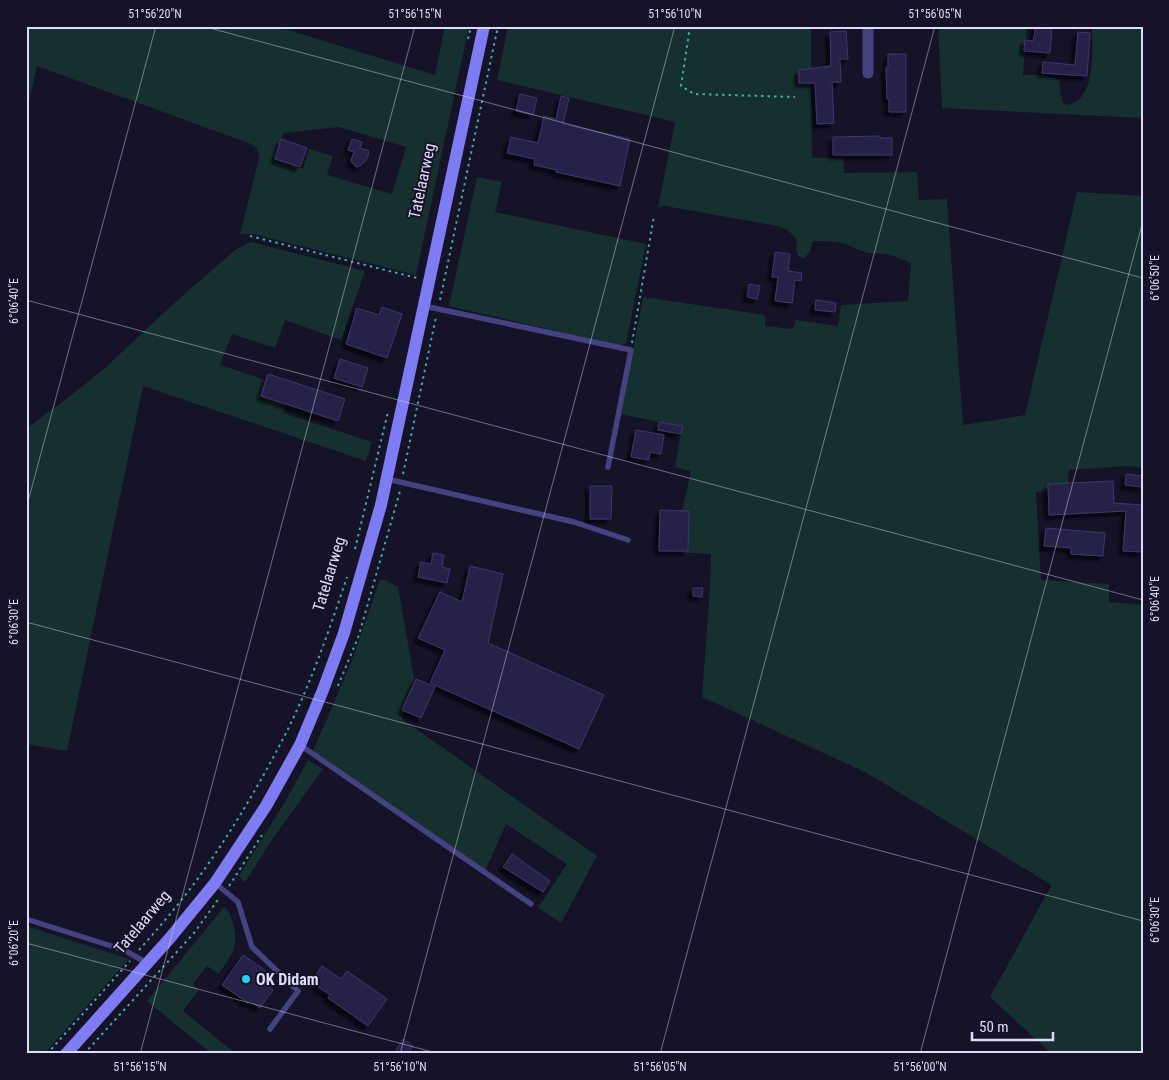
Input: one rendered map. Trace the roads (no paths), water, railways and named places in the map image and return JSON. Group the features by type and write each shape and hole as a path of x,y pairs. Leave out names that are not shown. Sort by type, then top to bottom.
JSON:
{"main road":[{"name":"Tatelaarweg","path":"66,1054 147,963 220,887 300,745 323,690 344,633 364,568 387,479 484,26"}],"street":[{"path":"868,26 868,73"}],"lane":[{"path":"424,306 631,350 608,467"},
{"path":"387,479 574,522 628,540"},
{"path":"300,745 531,904"},
{"path":"220,887 238,902 252,946 298,991 270,1029"},
{"path":"26,919 124,950 147,963"}],"place":[{"name":"OK Didam","path":"246,979"}]}
